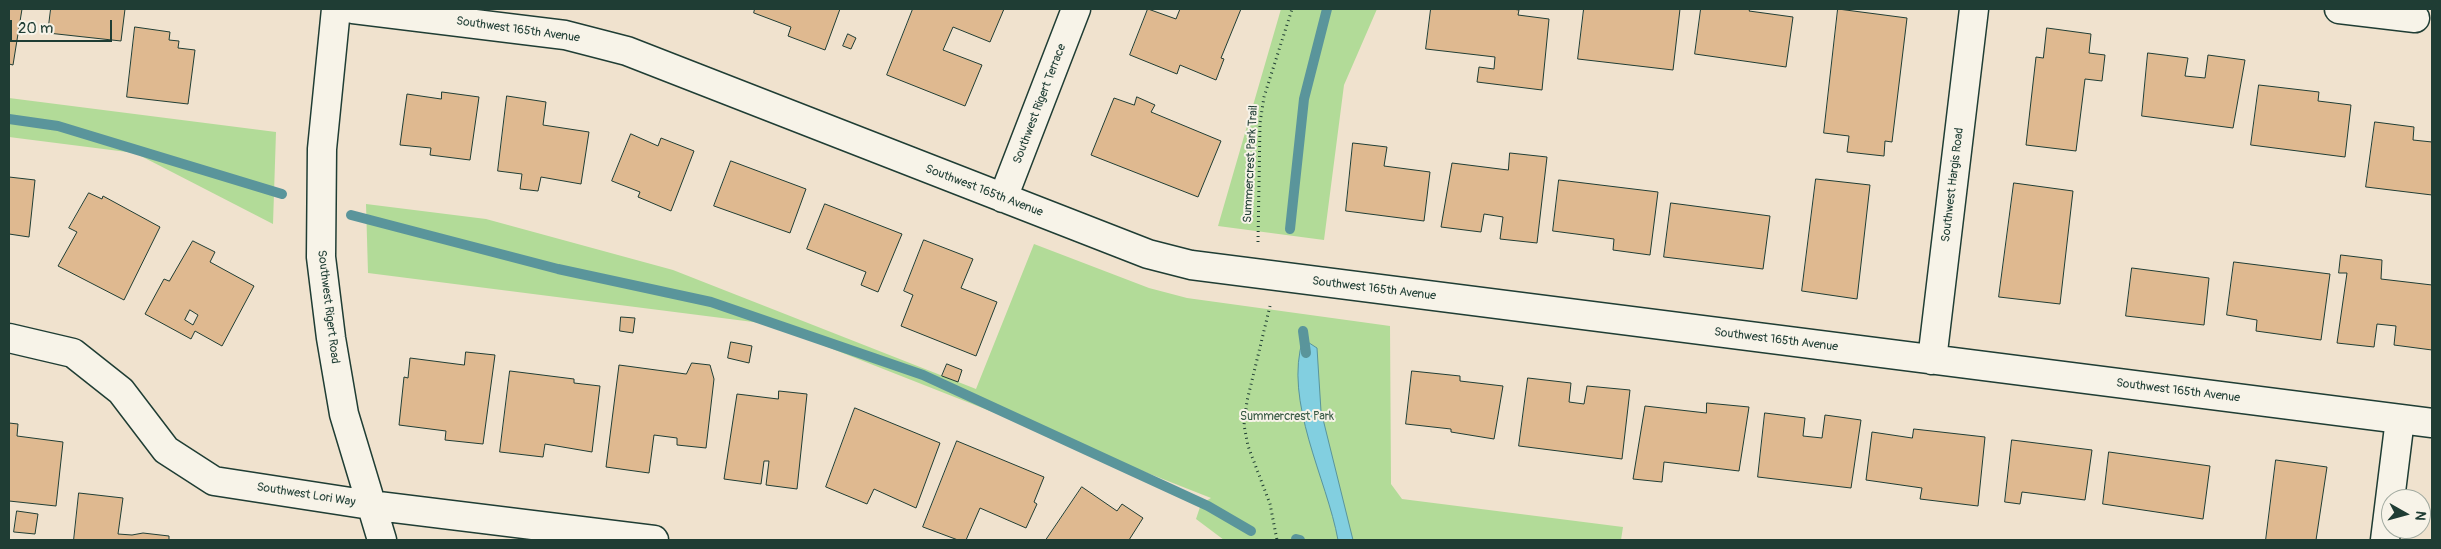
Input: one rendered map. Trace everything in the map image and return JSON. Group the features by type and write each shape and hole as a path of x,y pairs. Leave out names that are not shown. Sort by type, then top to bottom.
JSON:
{"street":[{"name":"Southwest Rigert Road","path":"336,9 322,150 320,257 330,338 344,414 382,540"},
{"name":"Southwest 165th Avenue","path":"353,9 564,35 627,51 1148,254 1192,265 2432,423"},
{"name":"Southwest Rigert Terrace","path":"1003,198 1076,9"},
{"name":"Southwest Hargis Road","path":"1932,360 1974,9"},
{"path":"2339,9 2415,18"},
{"name":"Southwest Lori Way","path":"9,338 73,353 121,391 166,450 214,480 370,505 654,540"},
{"path":"2385,540 2400,419"}],"path":[{"name":"Summercrest Park Trail","path":"1256,235 1260,123 1264,97 1292,9"},
{"path":"1271,303 1247,402 1244,425 1248,446 1270,504 1276,540"}],"green space":[{"path":"1281,9 1377,9 1344,85 1324,240 1218,226"},
{"path":"9,98 276,132 273,224 135,153 9,137"},
{"name":"Summercrest Park","path":"366,204 486,219 673,270 976,389 1034,244 1149,288 1187,298 1390,326 1391,484 1402,499 1623,527 1621,540 1224,540 1196,519 1201,504 1211,498 769,324 368,273"}],"water":[{"path":"1303,339 1317,348 1321,411 1353,540 1338,540 1333,516 1302,414 1298,388 1298,363"}],"building":[{"path":"9,9 22,9 13,65 9,64"},
{"path":"51,9 125,9 121,41 48,33"},
{"path":"755,9 840,9 825,50 788,36 791,27 754,13"},
{"path":"913,9 1004,9 990,42 953,27 943,50 982,65 965,106 887,75"},
{"path":"1148,9 1176,19 1180,9 1241,9 1221,58 1224,59 1216,80 1180,65 1177,74 1130,55"},
{"path":"1431,9 1512,9 1519,10 1518,15 1549,19 1542,90 1477,82 1479,67 1494,69 1495,57 1426,49"},
{"path":"1584,9 1680,9 1673,70 1578,59"},
{"path":"1701,9 1750,9 1749,11 1793,17 1786,67 1695,54"},
{"path":"1838,9 1907,18 1892,142 1885,141 1884,156 1847,152 1849,136 1824,133"},
{"path":"135,27 170,32 169,40 179,41 178,48 195,50 188,104 127,97"},
{"path":"2047,28 2091,34 2089,53 2105,55 2102,81 2085,79 2076,151 2026,145 2036,57 2043,58"},
{"path":"848,34 856,38 851,49 843,46"},
{"path":"2148,53 2188,58 2185,76 2205,78 2208,55 2245,60 2233,128 2142,116"},
{"path":"2259,85 2319,92 2318,101 2351,105 2345,157 2251,145"},
{"path":"442,92 479,97 470,160 430,155 431,148 400,145 407,94 441,99"},
{"path":"507,96 546,102 543,125 589,132 581,184 541,177 538,191 520,189 522,174 498,171"},
{"path":"1137,97 1155,105 1151,112 1221,141 1198,197 1091,155 1114,98 1134,105"},
{"path":"2375,122 2414,127 2413,140 2432,142 2432,195 2366,187"},
{"path":"631,134 658,146 661,138 694,151 671,211 638,197 640,192 612,181"},
{"path":"1353,143 1387,147 1384,166 1430,172 1424,221 1346,211"},
{"path":"1510,153 1547,157 1537,243 1500,239 1503,217 1484,214 1481,232 1441,227 1452,163 1508,170"},
{"path":"731,161 806,189 790,233 714,206"},
{"path":"9,177 35,180 29,237 9,234"},
{"path":"1816,179 1870,185 1857,299 1802,291"},
{"path":"1559,180 1658,192 1650,255 1613,250 1614,239 1553,231"},
{"path":"2014,183 2073,191 2060,304 1999,297"},
{"path":"89,193 102,199 103,196 160,227 124,300 58,266 77,232 69,228"},
{"path":"1671,203 1770,216 1763,269 1664,257"},
{"path":"825,204 902,234 878,292 861,285 866,272 807,249"},
{"path":"924,240 973,259 961,288 997,302 976,356 901,326 913,295 904,291"},
{"path":"193,241 215,252 210,262 254,286 222,346 195,331 191,339 145,314 164,279 169,281","holes":["190,310 198,315 193,325 185,320"]},
{"path":"2341,255 2382,260 2381,279 2432,285 2432,350 2394,345 2396,326 2377,324 2374,347 2337,343 2347,273 2339,273"},
{"path":"2234,262 2330,274 2321,340 2256,331 2257,320 2227,315"},
{"path":"2132,268 2209,278 2204,325 2126,316"},
{"path":"621,317 635,318 633,333 620,331"},
{"path":"731,342 752,346 749,363 728,358"},
{"path":"466,352 495,355 483,444 445,440 446,431 399,425 404,377 408,378 410,358 464,365"},
{"path":"692,363 710,365 714,379 706,448 677,445 677,438 654,435 649,473 606,467 619,365 686,374"},
{"path":"947,364 962,370 958,382 942,376"},
{"path":"510,371 574,379 574,383 600,386 592,452 545,444 543,457 500,452"},
{"path":"1412,371 1460,376 1460,381 1503,386 1494,439 1451,432 1451,429 1406,424"},
{"path":"1528,378 1571,383 1569,402 1584,404 1587,386 1630,390 1622,459 1519,446"},
{"path":"779,391 807,394 797,489 766,485 769,461 764,461 761,484 724,479 737,394 778,399"},
{"path":"1707,403 1749,407 1739,471 1664,462 1662,482 1633,479 1645,406 1706,413"},
{"path":"855,408 940,443 916,508 874,489 867,504 826,487"},
{"path":"1765,413 1805,418 1803,436 1822,438 1825,415 1861,420 1851,488 1758,477"},
{"path":"9,423 18,424 17,436 63,442 56,506 9,501"},
{"path":"1914,429 1985,437 1978,506 1920,499 1922,488 1866,480 1872,432 1912,438"},
{"path":"2012,440 2092,450 2085,500 2022,492 2020,504 2005,502"},
{"path":"957,441 1044,477 1034,502 1037,504 1026,528 980,508 966,540 958,540 923,527"},
{"path":"2109,452 2210,466 2203,519 2103,504"},
{"path":"2276,460 2327,467 2316,540 2266,540"},
{"path":"1082,487 1117,511 1122,504 1143,518 1129,540 1046,540"},
{"path":"79,493 123,498 118,534 132,535 143,533 169,536 169,540 74,540"},
{"path":"17,511 38,514 35,534 14,532"}],"waterway":[{"path":"1290,229 1304,99 1327,9"},
{"path":"9,119 58,126 282,194"},
{"path":"351,215 558,269 711,302 923,375 1208,506 1251,531"},
{"path":"1303,331 1306,353"},
{"path":"1296,539 1300,540"}]}
